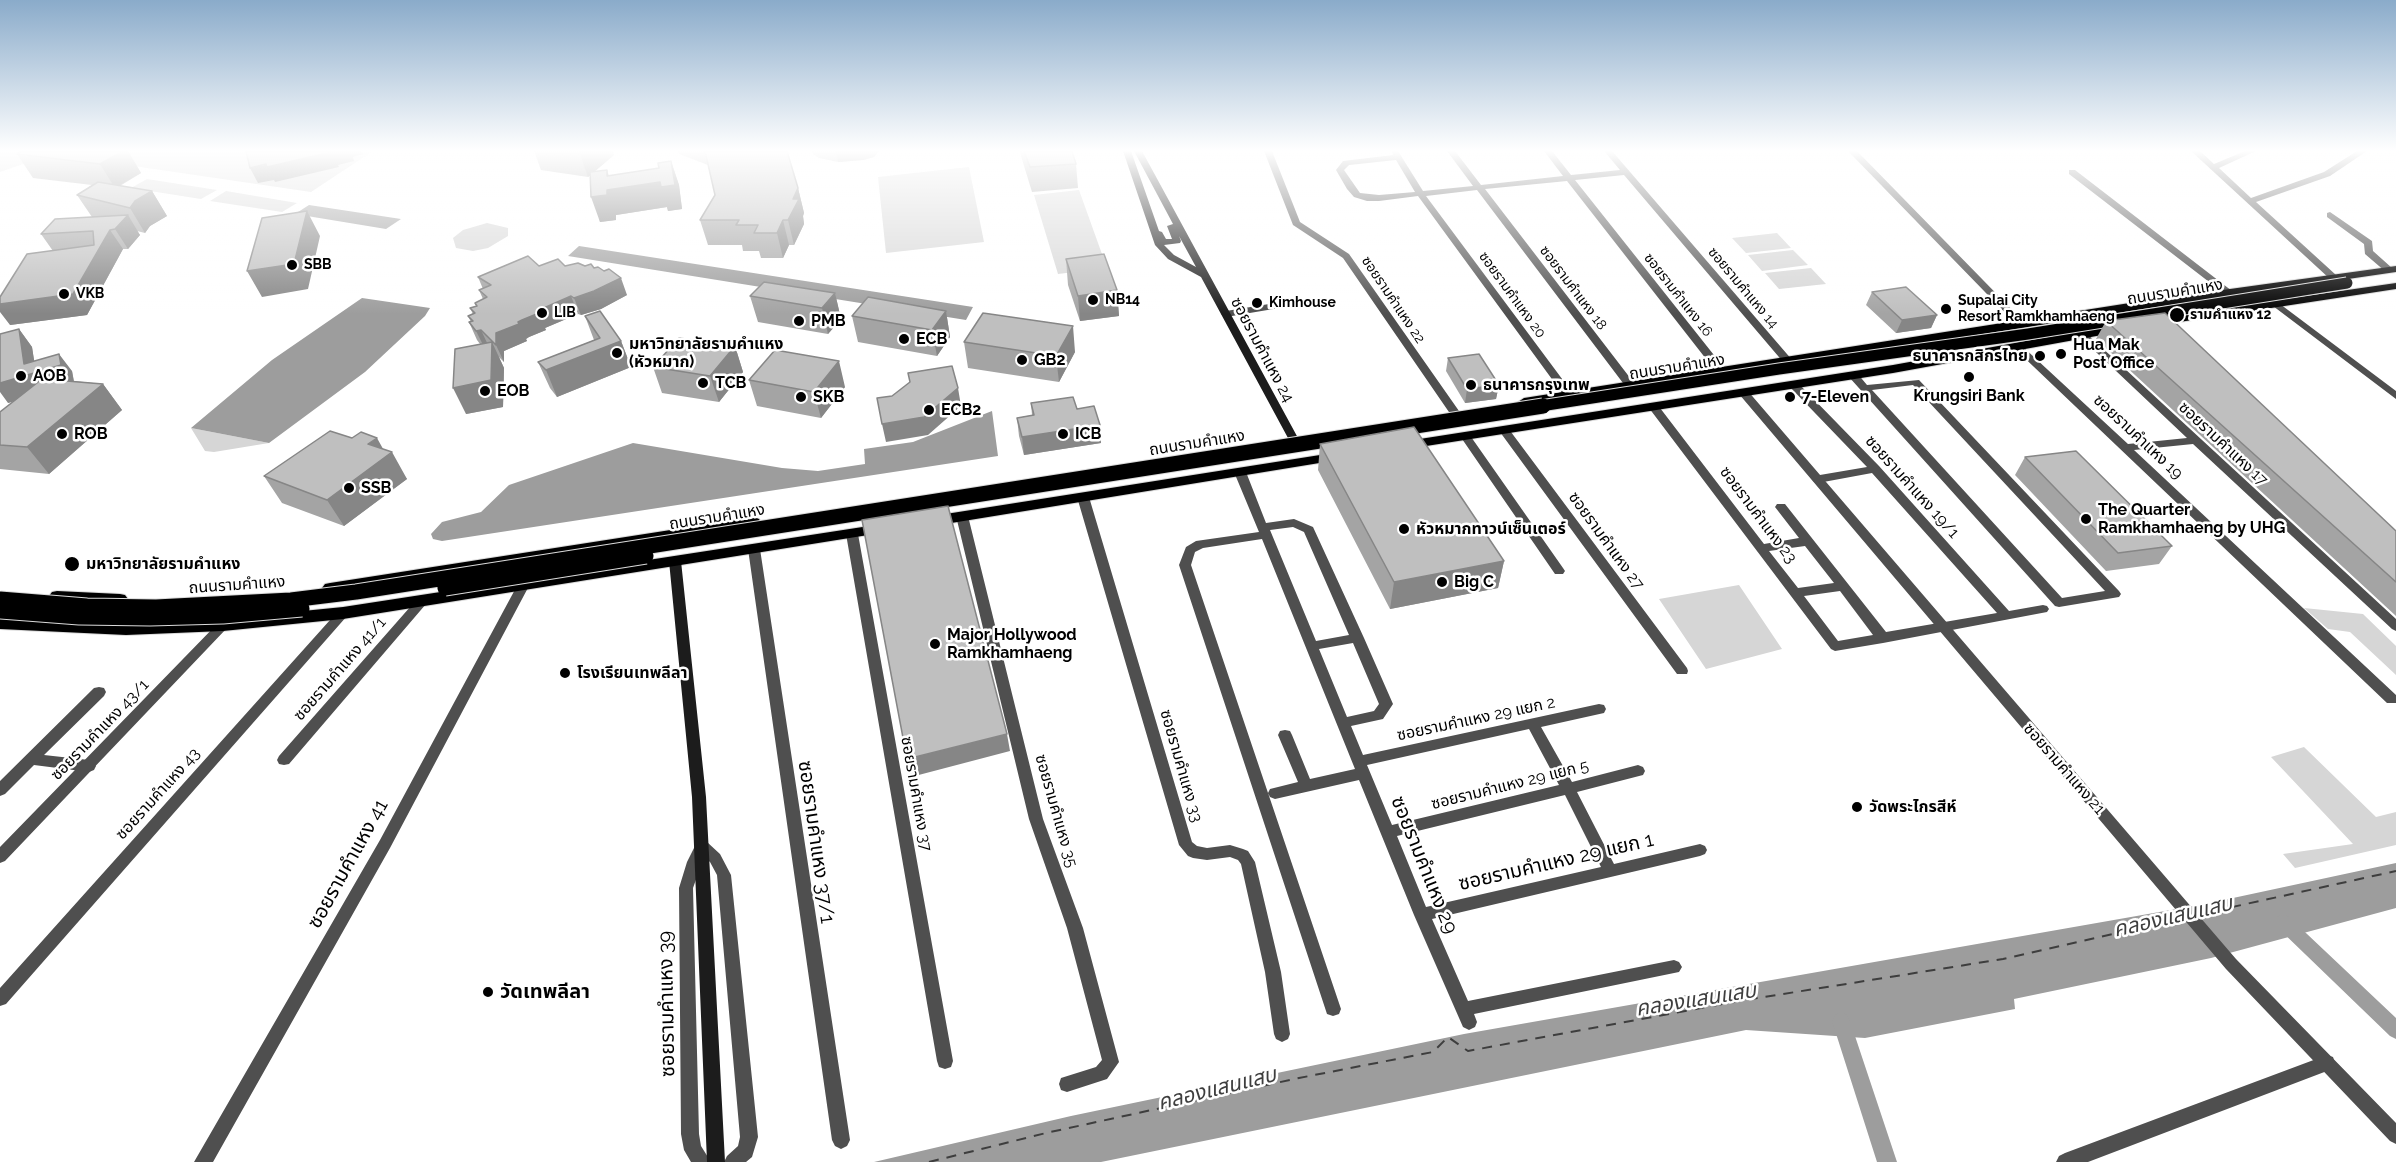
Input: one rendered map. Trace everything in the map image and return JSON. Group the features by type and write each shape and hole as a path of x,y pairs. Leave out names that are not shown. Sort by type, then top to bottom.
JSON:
{"main road":[{"name":"ซอยรามคำแหง 24","path":"1146,205 1164,251 1205,277"},
{"path":"1156,232 1163,242 1177,241 1164,214 1163,205"},
{"name":"ซอยรามคำแหง 24","path":"1167,205 1293,438"},
{"name":"ถนนรามคำแหง","path":"0,591 85,598 166,600 290,593 340,587 1721,371 2333,277 2394,271"},
{"name":"ถนนรามคำแหง","path":"0,599 87,606 156,607 241,604 356,592 1779,369 2016,336 2348,283 2394,271"},
{"name":"ถนนรามคำแหง","path":"0,611 78,617 150,618 244,614 356,602 1952,352 2159,326 2276,304 2396,286"},
{"name":"ถนนรามคำแหง","path":"1396,447 1853,375 2078,335"},
{"path":"1537,400 1554,422"},
{"path":"1293,438 1316,460"},
{"path":"916,524 1350,454"},
{"path":"0,622 126,629 223,625 338,613 893,528"},
{"path":"674,534 675,561"},
{"name":"ซอยรามคำแหง 39","path":"675,561 702,846 716,1162"},
{"path":"338,613 340,587"}],"street":[{"name":"ซอยรามคำแหง 22","path":"1289,205 1296,223 1346,256 1455,414"},
{"name":"ซอยรามคำแหง 20","path":"1429,205 1569,395"},
{"name":"ซอยรามคำแหง 18","path":"1493,205 1630,385"},
{"name":"ซอยรามคำแหง 16","path":"1590,205 1721,371"},
{"name":"ซอยรามคำแหง 14","path":"1655,205 1788,361"},
{"path":"1905,205 2022,325"},
{"path":"2115,205 2229,293"},
{"path":"2256,205 2333,277"},
{"path":"2330,215 2369,243 2369,254 2394,271"},
{"path":"1226,314 1306,301"},
{"path":"2276,304 2396,396"},
{"name":"ซอยรามคำแหง 17","path":"2078,335 2396,626"},
{"name":"ซอยรามคำแหง 19","path":"2018,347 2392,699"},
{"path":"1853,375 2059,603 2115,594 1915,382 1865,388"},
{"name":"ซอยรามคำแหง 19/1","path":"1793,384 1875,469 2005,614"},
{"name":"ซอยรามคำแหง 21","path":"1743,392 2240,974 2396,1135"},
{"name":"ซอยรามคำแหง 23","path":"1653,406 1835,646 1882,638"},
{"name":"ซอยรามคำแหง 27","path":"1504,430 1682,671"},
{"path":"1465,436 1559,571"},
{"path":"2126,448 2195,440"},
{"path":"1818,479 1875,469"},
{"name":"ซอยรามคำแหง 29","path":"1240,472 1422,915 1466,1016 1674,967"},
{"name":"ซอยรามคำแหง 33","path":"1083,497 1186,845 1193,852 1207,854 1230,851 1243,855 1248,862 1273,972 1282,1034"},
{"path":"1781,507 1882,638 2005,614 2043,609"},
{"name":"ซอยรามคำแหง 35","path":"962,516 1036,819 1075,928 1111,1062 1101,1073 1067,1084"},
{"path":"1333,1009 1185,566 1190,550 1200,544 1294,523 1309,530 1386,704 1378,715 1343,723"},
{"name":"ซอยรามคำแหง 37","path":"852,534 945,1060"},
{"path":"1762,548 1808,541"},
{"name":"ซอยรามคำแหง 37/1","path":"754,549 841,1140"},
{"name":"ซอยรามคำแหง 41","path":"203,1162 385,844 524,584"},
{"path":"1796,593 1842,586"},
{"name":"ซอยรามคำแหง 41/1","path":"284,760 422,601"},
{"name":"ซอยรามคำแหง 43","path":"0,999 338,613"},
{"name":"ซอยรามคำแหง 43/1","path":"0,857 223,625"},
{"path":"1311,646 1358,638"},
{"path":"0,790 99,692"},
{"name":"ซอยรามคำแหง 29 แยก 2","path":"1275,793 1306,786 1362,767 1532,723 1599,709"},
{"path":"1532,723 1610,870"},
{"path":"1285,735 1306,786"},
{"path":"32,759 89,766"},
{"name":"ซอยรามคำแหง 29 แยก 5","path":"1389,832 1638,771"},
{"path":"702,846 715,858 724,875 749,1137 739,1156"},
{"name":"ซอยรามคำแหง 39","path":"702,846 692,866 686,888 690,1134 693,1150 702,1162"},
{"name":"ซอยรามคำแหง 29 แยก 1","path":"1422,915 1700,850"},
{"path":"2066,1162 2327,1063"}],"shaded area":[{"path":"238,205 293,205 282,212"},
{"path":"881,205 977,205 984,242 886,253"},
{"path":"1037,205 1084,205 1107,268 1058,274"},
{"path":"487,223 508,228 508,236 488,248 473,251 456,248 453,238 463,230"},
{"path":"1777,233 1791,248 1746,253 1732,238"},
{"path":"1793,250 1808,265 1762,271 1748,255"},
{"path":"1811,268 1826,284 1779,289 1765,273"},
{"path":"191,428 269,443 214,452 205,451"},
{"path":"1739,585 1782,649 1706,669 1659,599"},
{"path":"2304,608 2363,614 2396,646 2396,675 2350,632 2328,629"},
{"path":"2304,747 2376,817 2396,812 2396,845 2295,868 2283,854 2353,844 2271,757"}],"water":[{"path":"310,205 401,219 386,229 295,214"},
{"path":"579,246 973,307 966,320 568,256"},
{"path":"362,298 430,308 425,316 365,372 269,443 191,428 272,360"},
{"path":"992,411 998,456 442,541 433,539 431,534 442,522 481,512 509,485 633,443 782,468 818,471 865,464 864,449 913,442"},
{"name":"คลองแสนแสบ","path":"2396,863 2396,908 2211,958 2014,999 2015,1009 1865,1038 1746,1030 1101,1162 874,1162 1071,1116 1464,1034 2205,904"}],"building":[{"path":"709,205 796,205 788,220 783,220 777,233 754,233 758,225 736,225 739,220 700,220"},
{"path":"307,211 294,264 247,271 262,218"},
{"path":"128,215 115,229 110,230 73,294 0,304 0,297 27,254 94,245 93,231 41,234 55,219"},
{"path":"1104,254 1117,290 1078,296 1066,259"},
{"path":"528,256 539,266 558,259 565,266 578,263 585,266 591,264 594,268 598,267 604,271 609,269 621,278 594,291 574,298 571,296 537,311 539,313 518,322 519,324 496,333 496,345 481,330 476,331 469,322 473,321 468,316 475,313 470,308 477,306 475,303 487,297 479,290 491,285 478,277"},
{"path":"764,282 835,293 822,308 750,296"},
{"path":"1906,287 1937,315 1902,320 1872,292"},
{"path":"868,297 946,311 932,330 852,316"},
{"path":"600,311 621,341 546,370 538,362 600,338 585,316"},
{"path":"983,313 1073,326 1056,356 964,342"},
{"path":"2165,313 2396,531 2396,582 2106,321"},
{"path":"19,329 24,364 59,354 61,365 0,383 0,334"},
{"path":"679,338 735,346 710,376 653,367"},
{"path":"492,342 491,380 453,388 455,349"},
{"path":"775,350 839,361 814,392 749,380"},
{"path":"1479,354 1499,385 1467,389 1448,358"},
{"path":"952,366 958,388 924,417 882,424 877,398 892,396 910,382 908,373"},
{"path":"42,379 103,384 27,447 0,445 0,412"},
{"path":"1073,397 1077,409 1094,406 1100,425 1022,437 1017,418 1034,415 1031,403"},
{"name":"หัวหมากทาวน์เซ็นเตอร์","path":"1414,427 1504,561 1394,582 1320,444"},
{"path":"330,431 352,438 361,432 377,438 368,444 392,452 327,500 264,476"},
{"path":"2076,451 2172,546 2118,553 2025,457"},
{"name":"Major Hollywood Ramkhamhaeng","path":"948,506 1007,734 907,759 862,520"}],"waterway":[{"path":"2283,922 2396,1030"},
{"path":"1841,1021 1887,1162"}],"ferry route":[{"path":"2196,915 2396,871"},
{"path":"929,1162 1046,1133 1299,1078 1433,1052 1448,1037 1468,1051 1739,1001 2003,959 2183,918"}],"place":[{"name":"SBB","path":"292,265"},
{"name":"VKB","path":"64,294"},
{"name":"NB14","path":"1093,300"},
{"name":"Kimhouse","path":"1257,303"},
{"name":"Supalai City Resort Ramkhamhaeng","path":"1946,309"},
{"name":"LIB","path":"542,313"},
{"name":"รามคำแหง 12","path":"2177,315"},
{"name":"PMB","path":"799,321"},
{"name":"ECB","path":"904,339"},
{"name":"มหาวิทยาลัยรามคำแหง (หัวหมาก)","path":"617,353"},
{"name":"Hua Mak Post Office","path":"2061,354"},
{"name":"ธนาคารกสิกรไทย","path":"2040,356"},
{"name":"GB2","path":"1022,360"},
{"name":"AOB","path":"21,376"},
{"name":"Krungsiri Bank","path":"1969,377"},
{"name":"TCB","path":"703,383"},
{"name":"ธนาคารกรุงเทพ","path":"1471,385"},
{"name":"EOB","path":"485,391"},
{"name":"SKB","path":"801,397"},
{"name":"7-Eleven","path":"1790,397"},
{"name":"ECB2","path":"929,410"},
{"name":"ROB","path":"62,434"},
{"name":"ICB","path":"1063,434"},
{"name":"SSB","path":"349,488"},
{"name":"The Quarter Ramkhamhaeng by UHG","path":"2086,519"},
{"name":"หัวหมากทาวน์เซ็นเตอร์","path":"1404,529"},
{"name":"มหาวิทยาลัยรามคำแหง","path":"72,564"},
{"name":"Big C","path":"1442,582"},
{"name":"Major Hollywood Ramkhamhaeng","path":"935,644"},
{"name":"โรงเรียนเทพลีลา","path":"565,673"},
{"name":"วัดพระไกรสีห์","path":"1857,807"},
{"name":"วัดเทพลีลา","path":"488,992"}]}
